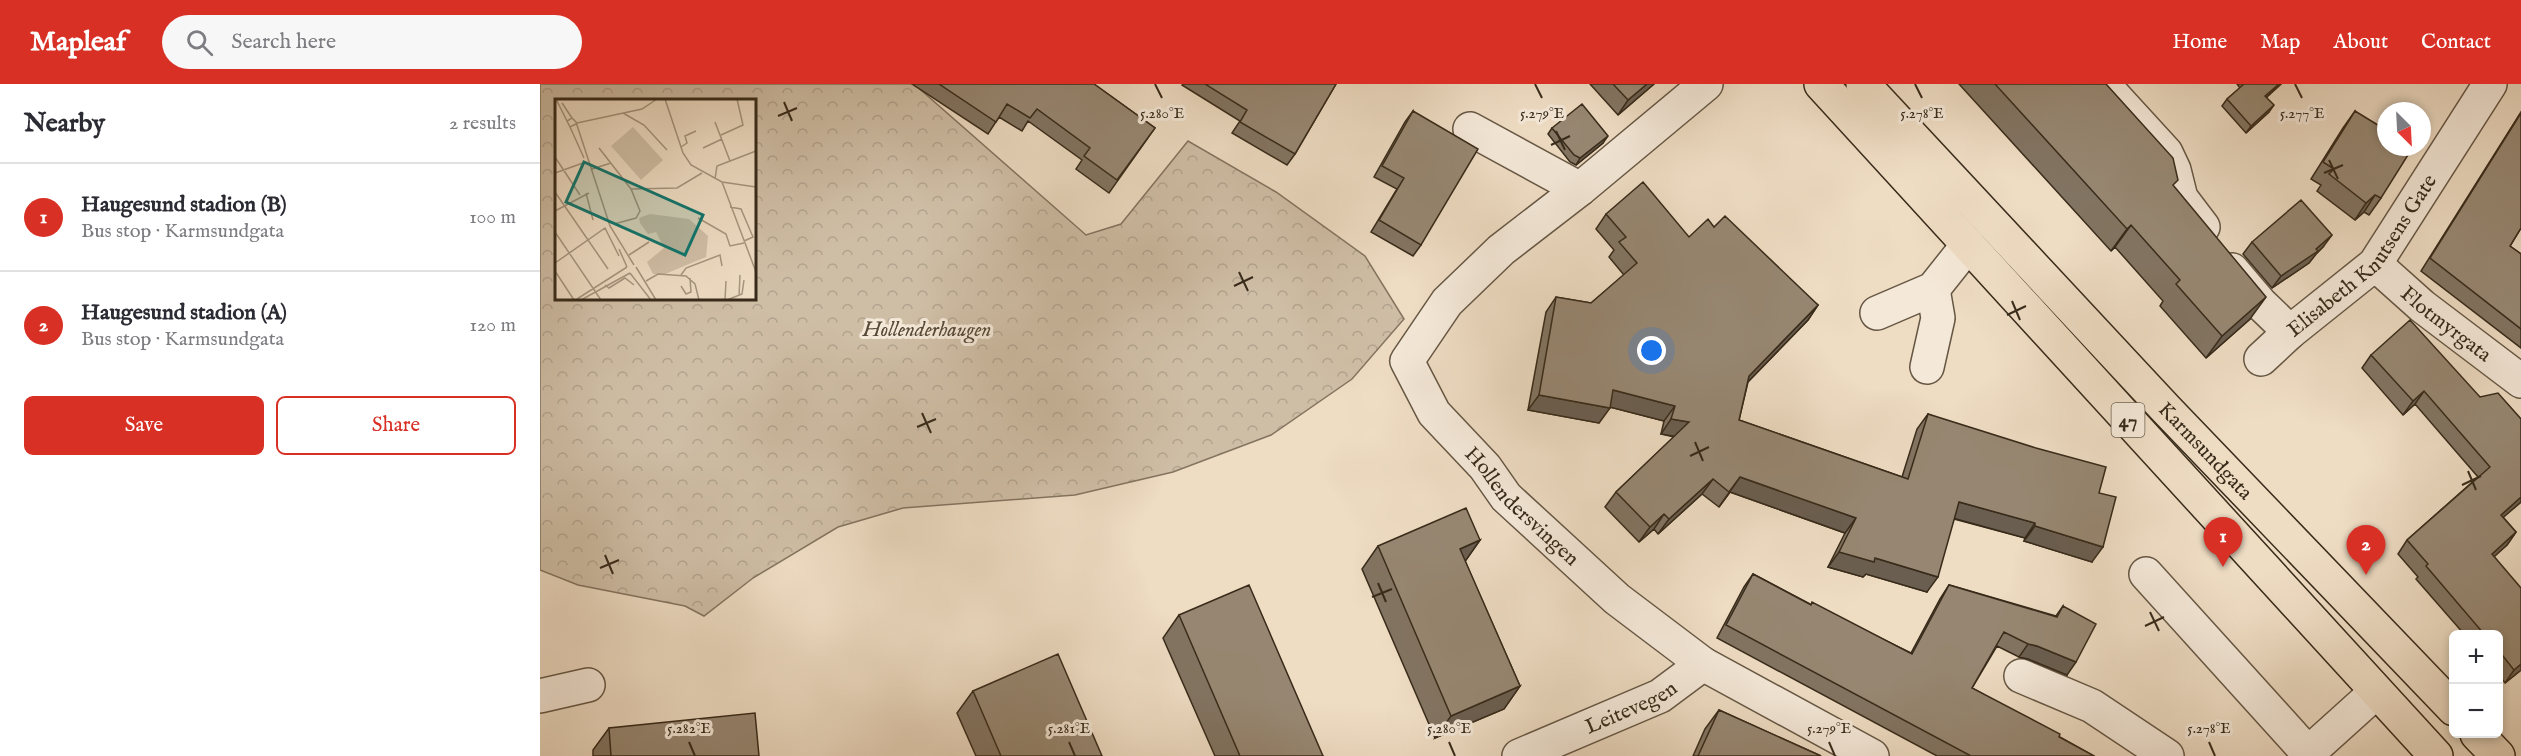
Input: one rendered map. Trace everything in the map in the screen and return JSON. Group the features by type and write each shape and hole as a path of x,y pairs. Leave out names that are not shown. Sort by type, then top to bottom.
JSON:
{"main road":[{"name":"Karmsundgata","path":"1821,84 2436,756"},
{"name":"Karmsundgata","path":"1863,84 2166,409 2449,704"},
{"path":"2481,738 2498,756"}],"street":[{"name":"Hollendersvingen","path":"1706,84 1580,189 1501,250 1447,302 1407,361 1434,413 1485,467 1506,497 1617,599 1703,664 1872,756"},
{"path":"2103,84 2166,153 2174,170 2181,198 2200,221 2221,257 2260,303 2290,332"},
{"name":"Elisabeth Knutsens Gate","path":"2261,359 2290,332 2375,264 2490,84"},
{"path":"1470,129 1580,189"},
{"path":"1877,313 1933,289 1968,244"},
{"name":"Flotmyrgata","path":"2375,264 2422,306 2521,381"},
{"path":"1927,367 1938,318 1933,289"},
{"path":"2146,574 2306,754 2376,692"},
{"name":"Leitevegen","path":"1519,756 1660,696 1703,664"},
{"path":"2021,676 2092,706 2167,756"},
{"path":"540,696 588,685"}],"green space":[{"name":"Hollenderhaugen","path":"540,84 914,84 1086,235 1121,224 1188,141 1276,192 1365,256 1404,319 1352,379 1271,435 1173,472 1075,495 903,508 838,527 753,578 704,616 685,606 578,585 540,570"}],"building":[{"path":"939,84 1094,84 1155,128 1117,180 1084,156 1090,148 1037,109 1030,118 1007,104 996,122"},
{"path":"1205,84 1336,84 1295,154 1240,122 1247,110"},
{"path":"1613,84 1647,84 1628,100"},
{"path":"1995,84 2106,84 2173,158 2178,180 2173,185 2266,297 2222,336 2176,284 2180,280 2131,225 2127,229"},
{"path":"2244,84 2279,84 2265,96 2274,105 2251,126 2227,99"},
{"path":"1582,104 1608,136 1580,158 1574,155 1552,128"},
{"path":"1413,111 1478,149 1421,245 1379,220 1404,178 1382,166"},
{"path":"2355,111 2377,124 2377,156 2407,156 2381,198 2375,195 2366,203 2329,174 2334,169 2323,162"},
{"path":"2521,113 2521,228 2510,246 2521,254 2521,329 2430,258"},
{"path":"1643,182 1689,237 1708,219 1714,227 1725,216 1818,305 1749,376 1739,420 1908,479 1928,414 2106,467 2099,493 2116,497 2103,547 2035,526 2035,523 1959,502 1938,577 1875,558 1874,562 1839,552 1856,518 1740,477 1729,492 1713,479 1669,519 1664,514 1650,527 1616,492 1689,422 1671,419 1675,406 1613,390 1610,408 1539,395 1556,297 1591,303 1637,263 1619,242 1626,237 1606,214"},
{"path":"2301,200 2332,235 2316,249 2318,251 2281,276 2252,242"},
{"path":"2410,320 2480,397 2498,393 2521,419 2521,497 2501,515 2516,532 2492,554 2521,588 2521,664 2514,670 2503,656 2503,630 2481,630 2407,540 2490,467 2424,391 2413,401 2371,355"},
{"path":"1466,508 1480,540 1460,549 1520,686 1451,716 1378,546"},
{"path":"1753,574 1912,654 1949,585 2057,617 2063,606 2096,624 2076,662 2028,644 2004,632 1972,688 2060,734 2059,737 2094,756 1971,756 1726,625"},
{"path":"1249,585 1323,756 1240,756 1179,615"},
{"path":"1058,654 1102,756 1001,756 973,691"},
{"path":"1719,710 1821,756 1698,756"},
{"path":"755,713 759,756 611,756 609,728"}],"place":[{"name":"Haugesund stadion (B)","path":"2223,567"},
{"name":"Haugesund stadion (A)","path":"2366,575"}]}
